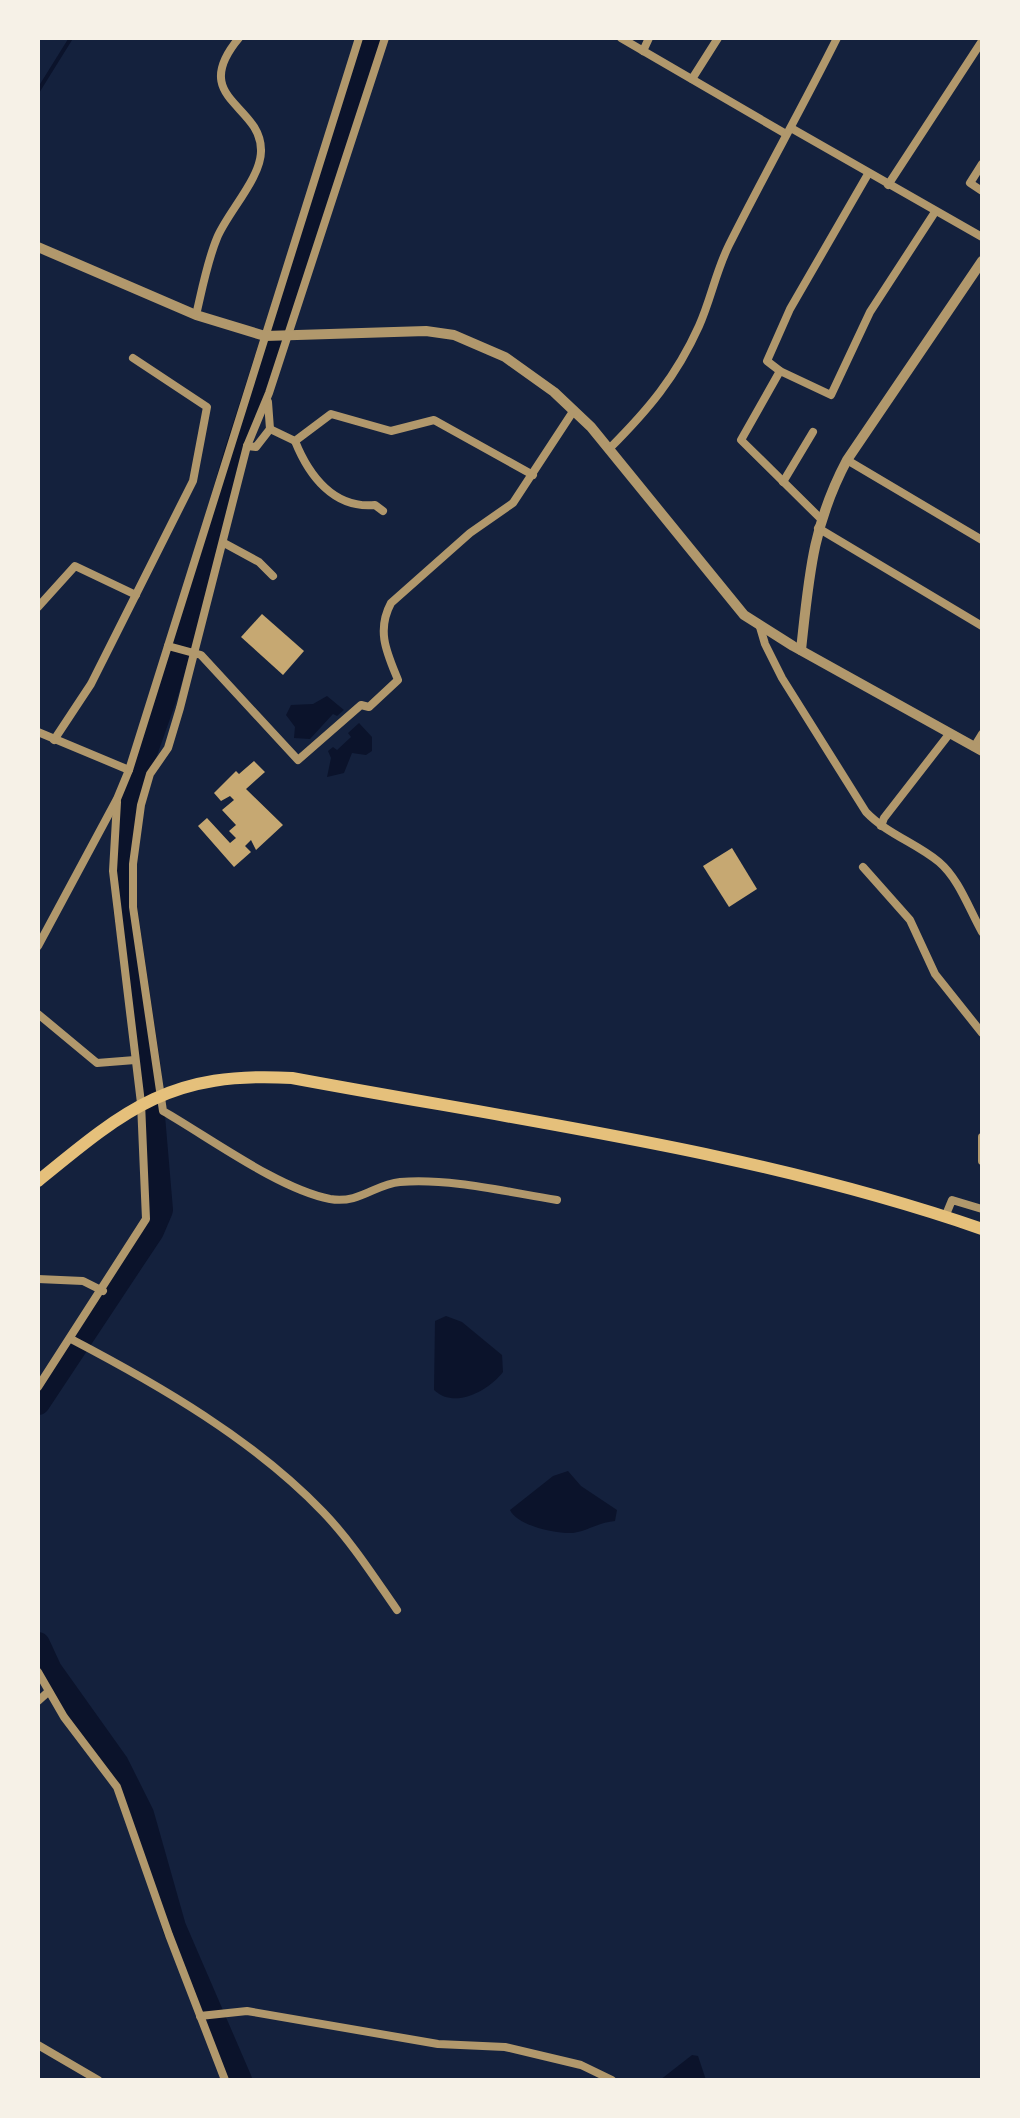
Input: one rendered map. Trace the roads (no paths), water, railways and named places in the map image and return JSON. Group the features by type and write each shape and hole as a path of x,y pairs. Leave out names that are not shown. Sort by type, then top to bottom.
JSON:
{"main road":[{"path":"38,1181 97,1132 151,1099 240,1076 292,1078 647,1143 843,1188 966,1223 982,1231"}],"street":[{"path":"196,315 217,236 255,171 261,151 260,140 225,93 221,79 222,64 239,38"},
{"path":"247,446 256,447 270,429 269,393 276,337 359,38"},
{"path":"38,946 117,799 129,770 276,337 385,38"},
{"path":"621,38 982,237"},
{"path":"643,51 649,38"},
{"path":"692,79 718,38"},
{"path":"609,449 655,403 699,326 721,261 837,38"},
{"path":"888,185 982,41"},
{"path":"982,164 970,183 982,191"},
{"path":"868,174 790,309 767,361 780,371 831,395 870,312 935,212"},
{"path":"38,247 196,315 276,337 400,331 454,335 505,357 574,410 609,449 727,598 760,627 978,749 982,734"},
{"path":"801,650 819,523 847,460 982,261"},
{"path":"54,740 91,684 193,481 207,407 133,358"},
{"path":"780,371 741,440 819,523 982,626"},
{"path":"38,1387 76,1342 146,1219 151,1099 133,907 135,826 150,774 168,748 190,652 224,543 247,446 269,393"},
{"path":"170,646 201,655 298,760 361,705 369,707 398,680 384,647 383,617 391,603 470,533 513,503 574,410"},
{"path":"295,441 331,414 391,431 434,420 533,475"},
{"path":"270,429 295,441 309,474 345,503 357,507 375,505 383,511"},
{"path":"783,482 813,432"},
{"path":"847,460 982,540"},
{"path":"224,543 259,562 273,576"},
{"path":"38,607 75,566 136,595"},
{"path":"760,627 782,678 866,812 881,826 938,862 953,879 982,932"},
{"path":"881,826 950,733"},
{"path":"38,746 41,734 129,770"},
{"path":"117,799 113,871 135,1060 151,1099 163,1111 295,1188 332,1199 361,1198 395,1182 432,1181 557,1200"},
{"path":"863,867 910,920 935,974 982,1033"},
{"path":"38,1014 97,1063 135,1060"},
{"path":"982,1137 982,1161"},
{"path":"945,1217 952,1200 982,1209"},
{"path":"38,1279 83,1281 103,1291"},
{"path":"76,1342 228,1433 293,1484 325,1513 397,1610"},
{"path":"38,1672 48,1692 117,1787 225,2080"},
{"path":"38,1701 48,1692"},
{"path":"200,2016 247,2011 438,2044 505,2047 581,2065 612,2080"},
{"path":"38,2045 98,2080"}],"water":[{"path":"327,696 344,710 337,716 333,714 310,739 294,738 295,727 286,715 291,705 313,704"},
{"path":"359,723 372,737 372,751 366,755 352,753 344,773 327,777 331,758 328,751 333,747 337,750 351,737 348,733"},
{"path":"446,1316 462,1322 502,1355 503,1372 497,1379 481,1391 461,1398 442,1396 434,1390 435,1321"},
{"path":"568,1471 581,1486 617,1510 615,1521 566,1533 538,1528 514,1516 510,1510 553,1476"},
{"path":"692,2055 698,2056 706,2080 660,2080"}],"waterway":[{"path":"38,91 71,38"},
{"path":"38,1403 152,1231 161,1210 149,1069 125,907 123,857 130,796 166,694 235,456 370,38"},
{"path":"38,1644 50,1670 117,1764 142,1814 174,1927 240,2080"}]}
